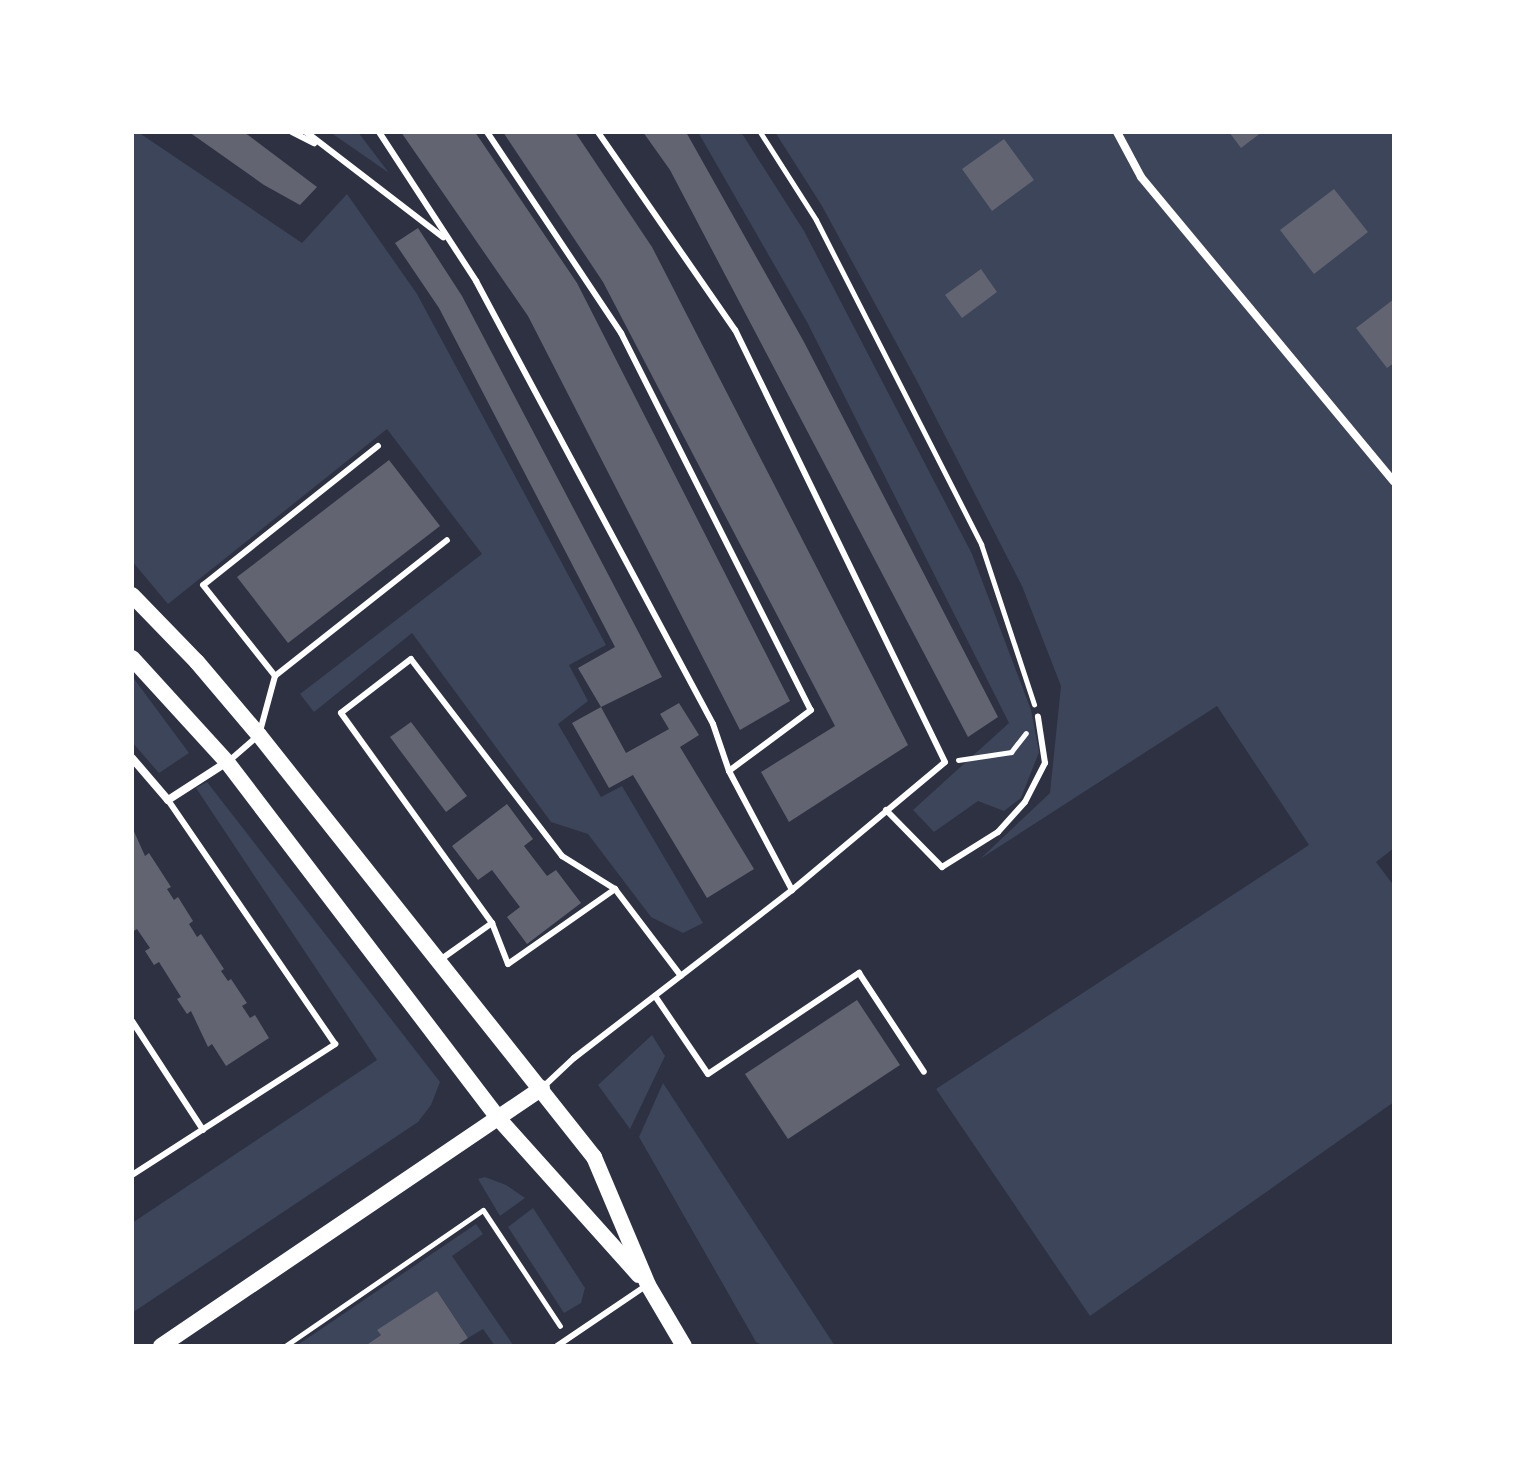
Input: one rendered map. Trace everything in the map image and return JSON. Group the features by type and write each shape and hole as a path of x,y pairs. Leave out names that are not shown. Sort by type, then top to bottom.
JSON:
{"main road":[{"path":"132,595 197,662 259,735 594,1157 648,1285 684,1346"},
{"path":"132,658 227,762 498,1118 648,1285"},
{"path":"161,1346 542,1088"}],"street":[{"path":"1117,132 1141,177 1394,482"},
{"path":"132,758 168,800 227,762"}],"lane":[{"path":"292,132 324,148"},
{"path":"306,132 448,241"},
{"path":"379,132 476,281 713,724 729,771 792,890"},
{"path":"487,132 621,333 811,710 729,771"},
{"path":"542,1088 574,1058 792,890 945,762 735,330 598,132"},
{"path":"275,676 203,585 378,446"},
{"path":"227,762 259,735 275,676 447,540"},
{"path":"615,889 508,964 492,923 341,713 411,659 562,856 615,889 681,976"},
{"path":"886,810 942,867 998,832 1025,802 1045,763 1038,717"},
{"path":"132,1175 335,1044 168,800"},
{"path":"439,961 492,923"},
{"path":"655,996 708,1074 859,973 924,1072"},
{"path":"132,1021 203,1130"},
{"path":"557,1346 648,1285"}],"path":[{"path":"760,132 816,220 981,544 1038,717 1011,752 945,762"},
{"path":"285,1346 483,1210 568,1339"}],"shaded area":[{"path":"132,132 138,132 302,243 347,194 417,294 606,645 569,665 588,701 558,724 601,797 622,786 703,923 683,933 651,917 588,834 551,822 412,633 314,712 300,694 482,554 387,429 168,604 132,561"},
{"path":"330,132 358,132 389,173"},
{"path":"698,132 741,132 804,231 972,554 1031,710 1039,752 1021,798 1004,811 978,801 934,832 913,810 1009,723 807,322"},
{"path":"775,132 1394,132 1394,848 1376,862 1394,886 1394,1102 1090,1316 936,1089 1309,845 1217,706 980,859 1050,793 1061,686 1022,586 918,383 822,206"},
{"path":"132,676 189,753 159,773 132,742"},
{"path":"207,782 440,1082 431,1105 418,1122 132,1313 132,1223 377,1060 196,788"},
{"path":"652,1035 665,1056 630,1129 598,1085"},
{"path":"663,1083 835,1346 764,1346 756,1342 639,1137"},
{"path":"485,1177 506,1185 525,1198 500,1216 478,1179"},
{"path":"533,1208 585,1288 581,1303 564,1313 508,1227"},
{"path":"476,1224 483,1234 452,1256 513,1345 495,1346 483,1329 468,1338 437,1291 378,1330 381,1335 365,1346 296,1346"}],"building":[{"path":"189,132 244,132 317,187 300,205 264,185"},
{"path":"401,132 475,132 577,283 790,701 740,730 528,316"},
{"path":"503,132 575,132 652,247 908,745 789,822 761,772 835,726 603,282"},
{"path":"643,132 686,132 804,342 998,717 968,737 670,170"},
{"path":"1229,132 1262,132 1241,148"},
{"path":"1004,139 1034,180 992,211 962,169"},
{"path":"1334,189 1368,232 1314,274 1280,230"},
{"path":"418,228 462,296 662,677 601,707 578,668 615,647 439,308 395,243"},
{"path":"981,269 997,292 962,318 945,295"},
{"path":"1394,299 1394,363 1387,368 1356,328"},
{"path":"389,460 440,526 288,643 237,577"},
{"path":"679,703 699,735 680,747 754,869 707,898 633,775 609,788 572,723 601,707 626,753 669,729 660,714"},
{"path":"411,722 467,796 446,812 390,737"},
{"path":"507,804 533,839 524,846 547,876 556,870 581,903 527,944 507,917 520,907 492,870 478,880 452,846"},
{"path":"132,827 145,856 149,853 171,887 167,889 174,900 178,897 193,921 189,924 197,937 201,934 224,969 221,971 228,981 231,979 247,1003 242,1006 250,1018 255,1015 269,1038 226,1066 212,1044 208,1047 191,1011 187,1014 177,999 181,997 159,962 154,965 145,951 150,948 137,929 132,932"},
{"path":"857,1000 900,1065 788,1139 745,1074"},
{"path":"437,1291 468,1338 456,1346 365,1346 381,1335 377,1330"}]}
